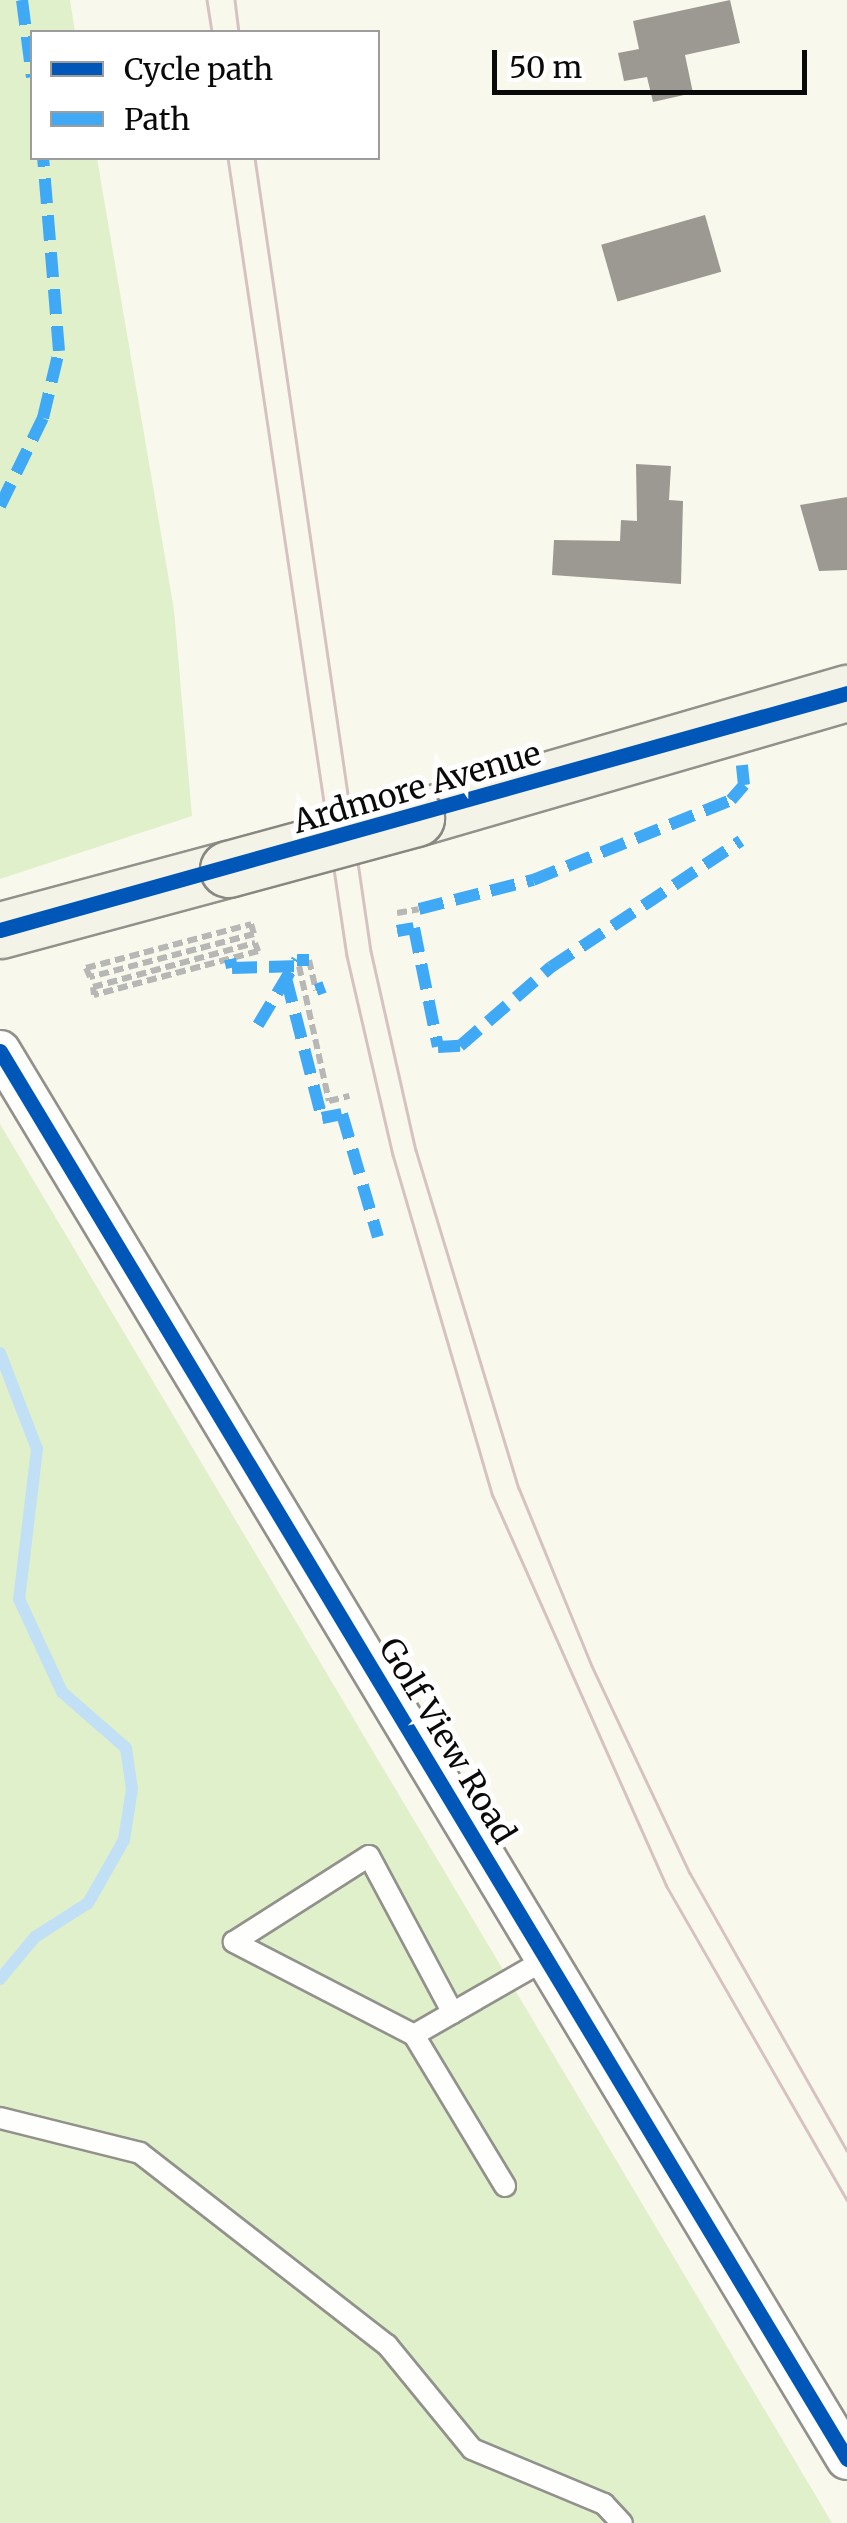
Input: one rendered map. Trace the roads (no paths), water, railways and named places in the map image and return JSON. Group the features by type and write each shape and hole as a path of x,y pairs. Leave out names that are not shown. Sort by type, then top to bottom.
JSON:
{"street":[{"name":"Ardmore Avenue","path":"0,930 416,818 847,692"},
{"name":"Golf View Road","path":"0,1052 847,2459"}],"lane":[{"path":"453,2013 370,1856 234,1942 414,2036 505,2186"},
{"path":"414,2036 546,1959"},
{"path":"0,2118 140,2153 387,2345 472,2449 604,2504 622,2523"}],"waterway":[{"path":"0,1353 37,1449 19,1599 62,1692 126,1748 132,1789 124,1840 88,1903 35,1937 0,1979"}],"tram line":[{"path":"207,0 212,30"},
{"path":"235,0 239,30"},
{"path":"228,160 347,956 393,1155 493,1496 666,1885 847,2200"},
{"path":"255,160 371,951 416,1150 519,1488 592,1666 690,1873 847,2151"}]}
